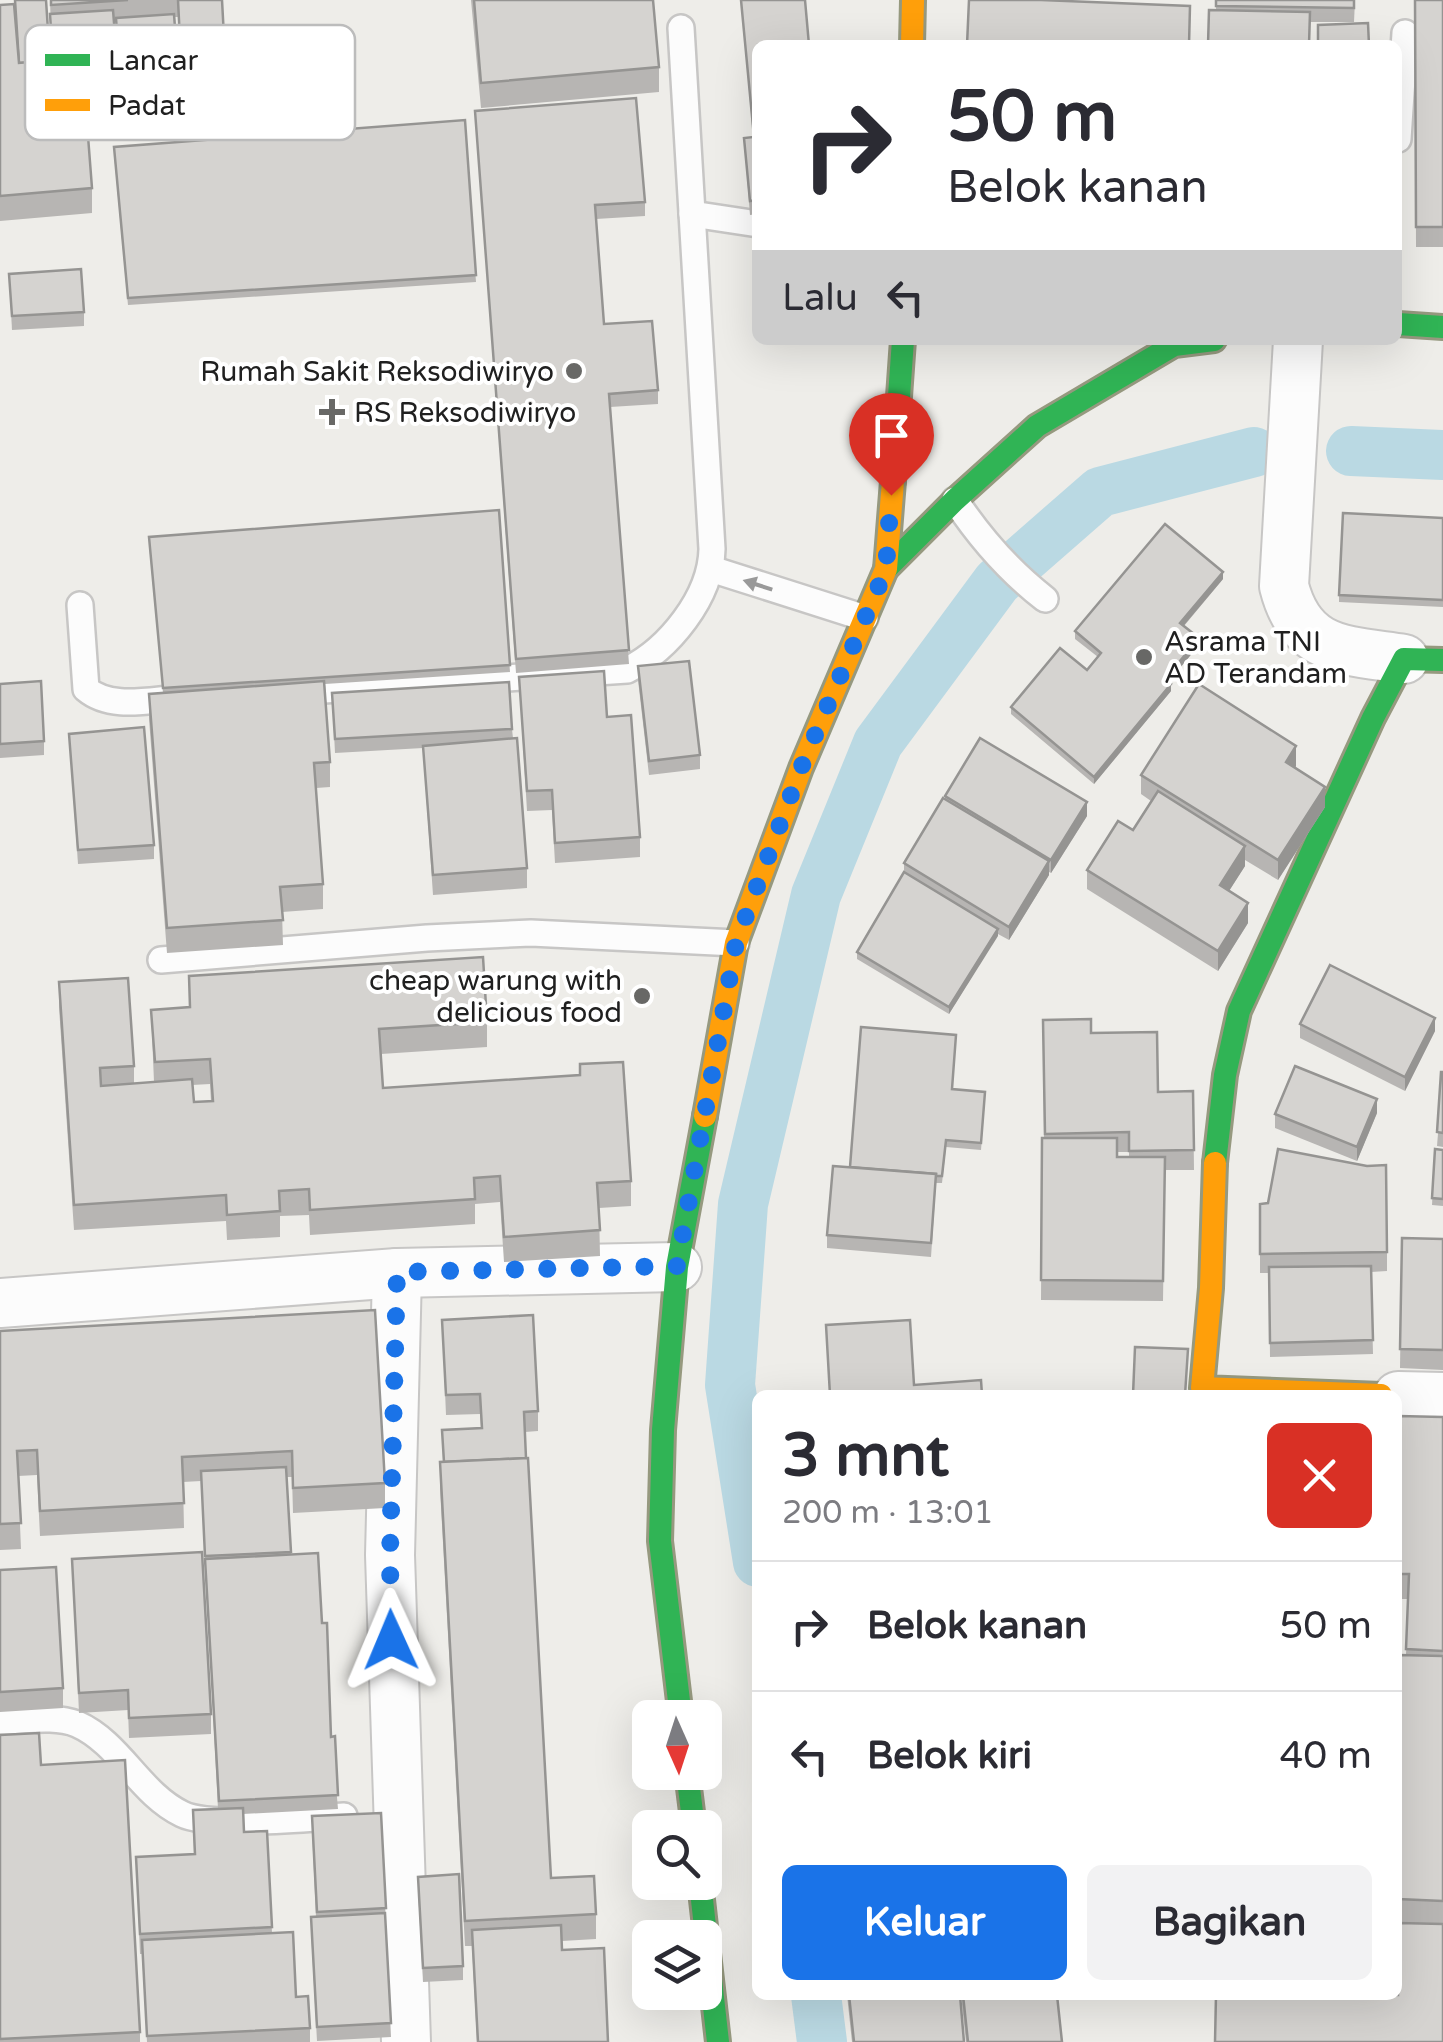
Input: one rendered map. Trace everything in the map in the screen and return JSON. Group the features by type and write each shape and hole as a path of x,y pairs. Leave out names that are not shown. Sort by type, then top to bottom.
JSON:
{"main road":[{"path":"912,40 913,0"},
{"path":"1402,324 1443,327"},
{"path":"679,1700 660,1541 663,1430 677,1266 736,943 801,768 886,569 903,345"},
{"path":"886,569 954,500 1037,426 1163,345"},
{"path":"1201,1390 1211,1288 1216,1140 1224,1074 1238,1011 1372,718 1424,660"},
{"path":"702,1900 718,2042"}],"street":[{"path":"1298,345 1284,586 1291,613 1312,637 1344,650 1424,660"},
{"path":"0,1303 397,1272 677,1266"},
{"path":"397,1272 381,1815 406,2042"},
{"path":"1402,1396 1443,1397"}],"lane":[{"path":"274,693 627,670 641,663 700,597 711,569 681,28"},
{"path":"1402,78 1405,33"},
{"path":"692,214 752,223"},
{"path":"954,500 977,534 1046,600"},
{"path":"711,569 865,618"},
{"path":"80,605 83,676 86,689 98,699 115,702 214,696"},
{"path":"162,960 427,938 531,934 736,943"},
{"path":"0,1722 56,1720 77,1724 105,1743 164,1802 184,1815 206,1822 381,1815"}],"building":[{"path":"15,0 46,0 48,25 25,25 25,63 19,63"},
{"path":"51,0 128,0 51,5"},
{"path":"178,0 222,0 223,25 179,25"},
{"path":"474,0 653,0 659,67 481,83"},
{"path":"741,0 805,0 809,40 752,40 752,116"},
{"path":"969,0 1190,6 1189,40 967,40"},
{"path":"1216,0 1354,0 1354,8 1216,6"},
{"path":"1415,0 1443,0 1443,227 1416,227"},
{"path":"14,4 19,63 25,63 25,140 88,140 92,188 0,196 0,5"},
{"path":"113,10 114,25 51,25 50,14"},
{"path":"1209,10 1310,12 1309,40 1208,40"},
{"path":"174,14 175,25 116,25 116,18"},
{"path":"1368,23 1369,40 1318,40 1318,25"},
{"name":"Rumah Sakit Reksodiwiryo","path":"636,98 645,202 595,205 604,324 652,321 658,390 609,394 629,650 516,659 475,111"},
{"name":"Rumah Sakit Reksodiwiryo","path":"465,120 476,275 128,298 114,147 205,140 355,140 355,128"},
{"path":"752,137 750,201 744,138"},
{"path":"81,269 84,312 12,316 9,274"},
{"path":"499,510 510,665 163,688 149,537"},
{"name":"Asrama TNI AD Terandam","path":"1343,513 1443,518 1443,600 1339,595"},
{"name":"Asrama TNI AD Terandam","path":"1165,524 1223,572 1180,623 1199,638 1165,679 1171,684 1094,777 1011,707 1060,648 1087,670 1101,653 1075,631"},
{"path":"689,661 700,755 649,761 638,666"},
{"path":"604,671 607,717 631,715 640,837 555,843 552,790 527,791 519,677"},
{"path":"41,681 44,741 0,744 0,684"},
{"path":"324,681 330,762 314,763 323,884 280,887 283,920 167,928 149,694"},
{"path":"509,682 512,729 335,739 332,693"},
{"path":"1199,684 1296,746 1286,762 1325,787 1278,860 1141,775"},
{"path":"144,727 154,845 78,850 69,734"},
{"path":"517,738 527,868 433,875 423,746"},
{"path":"980,738 1087,802 1051,860 945,796"},
{"path":"1158,791 1245,846 1220,885 1248,903 1218,951 1087,870 1118,821 1133,830"},
{"path":"943,798 1049,861 1009,927 904,863"},
{"path":"904,872 998,929 949,1007 857,952"},
{"path":"483,957 487,1022 379,1029 383,1088 580,1075 580,1064 623,1062 631,1181 597,1183 600,1230 504,1237 500,1176 474,1178 475,1199 310,1210 309,1189 279,1191 280,1211 227,1215 226,1195 74,1205 59,982 128,978 134,1066 100,1068 101,1086 192,1079 194,1102 213,1101 210,1059 155,1062 151,1010 190,1007 189,976"},
{"path":"1330,965 1435,1018 1405,1077 1300,1024"},
{"path":"1091,1019 1091,1033 1157,1032 1158,1092 1193,1091 1194,1150 1129,1151 1129,1132 1045,1134 1043,1020"},
{"path":"861,1027 956,1035 952,1089 985,1092 981,1143 946,1140 942,1176 850,1167"},
{"path":"1295,1066 1377,1099 1357,1147 1275,1114"},
{"path":"1443,1072 1443,1133 1437,1132"},
{"path":"1042,1138 1117,1138 1117,1157 1165,1157 1163,1281 1041,1280"},
{"path":"1278,1149 1367,1166 1386,1165 1387,1252 1260,1254 1260,1204 1268,1203"},
{"path":"1435,1149 1443,1150 1443,1199 1432,1198"},
{"path":"833,1166 936,1174 931,1243 827,1235"},
{"path":"1402,1238 1443,1239 1443,1350 1400,1349"},
{"path":"1371,1266 1373,1340 1270,1343 1269,1267"},
{"path":"375,1310 385,1483 293,1488 292,1451 182,1457 184,1503 40,1511 37,1450 17,1451 21,1523 0,1524 0,1331"},
{"path":"533,1315 538,1411 524,1412 526,1458 444,1462 442,1430 482,1428 480,1394 446,1395 442,1320"},
{"path":"910,1320 914,1385 981,1380 982,1390 830,1390 826,1325"},
{"path":"1135,1347 1188,1349 1185,1390 1133,1390"},
{"path":"1402,1416 1443,1417 1443,1651 1406,1649 1409,1574 1402,1574"},
{"path":"528,1458 551,1878 594,1876 596,1914 465,1921 440,1462"},
{"path":"286,1467 291,1552 205,1556 201,1471"},
{"path":"202,1552 211,1714 129,1718 128,1690 79,1693 72,1559"},
{"path":"318,1553 322,1623 327,1623 331,1737 335,1736 338,1795 219,1801 205,1559"},
{"path":"56,1567 63,1688 0,1692 0,1570"},
{"path":"1402,1655 1443,1656 1443,1901 1402,1899"},
{"path":"39,1733 41,1765 125,1760 140,2032 0,2039 0,1735"},
{"path":"243,1808 244,1832 267,1831 272,1927 140,1934 136,1857 195,1854 193,1810"},
{"path":"381,1813 386,1908 317,1912 312,1816"},
{"path":"459,1874 463,1966 423,1968 418,1877"},
{"path":"385,1913 391,2023 317,2027 311,1917"},
{"path":"1402,1923 1443,1924 1443,2042 1215,2042 1216,2000 1402,2000"},
{"path":"561,1925 562,1950 604,1948 608,2042 478,2042 472,1930"},
{"path":"293,1932 296,1997 308,1996 310,2028 147,2036 142,1940"},
{"path":"850,2000 960,2000 964,2042 854,2042"},
{"path":"964,2000 1058,2000 1062,2042 968,2042"}],"waterway":[{"path":"1351,451 1443,455"},
{"path":"752,1524 730,1385 743,1204 816,895 878,743 997,582 1100,492 1254,452"},
{"path":"817,2000 822,2042"}],"traffic: fast":[{"path":"1402,324 1443,327"},
{"path":"893,481 903,345"},
{"path":"886,569 1037,426 1174,345"},
{"path":"1215,1163 1225,1075 1239,1011 1373,718 1404,659 1443,660"},
{"path":"679,1700 660,1541 663,1430 677,1267 705,1116"},
{"path":"689,1790 692,1810"},
{"path":"702,1900 718,2042"}],"traffic: slow":[{"path":"912,40 913,0"},
{"path":"705,1116 736,943 801,768 886,569 893,481"},
{"path":"1215,1163 1211,1288 1202,1388 1253,1390"}],"place":[{"name":"Rumah Sakit Reksodiwiryo","path":"574,371"},
{"name":"RS Reksodiwiryo","path":"332,412"},
{"name":"Asrama TNI AD Terandam","path":"1144,657"},
{"name":"cheap warung with delicious food","path":"642,996"}],"route":[{"path":"391,1640 397,1272 677,1266 736,943 801,768 886,569 891,495"}]}
